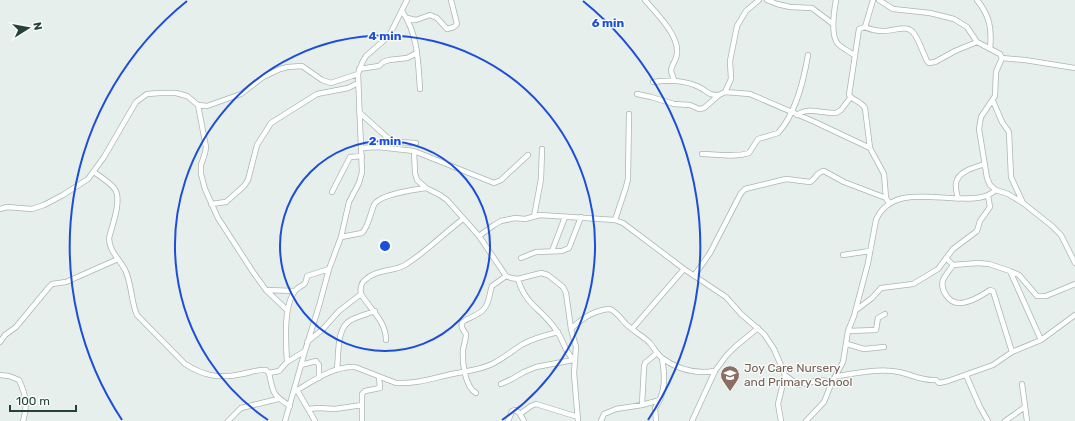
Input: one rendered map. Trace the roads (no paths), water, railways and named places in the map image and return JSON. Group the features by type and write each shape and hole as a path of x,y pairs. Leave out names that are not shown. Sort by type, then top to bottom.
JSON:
{"street":[{"path":"285,421 296,391 307,342 320,306 329,269 341,238 349,202 359,183 362,172 358,72 366,56 389,36 407,0"},
{"path":"407,18 416,20 430,15 437,18 447,29 454,27 457,24 451,0"},
{"path":"645,0 663,22 676,42 678,49 677,56 671,71 674,80"},
{"path":"725,92 731,79 730,61 737,26 746,11 759,0"},
{"path":"768,0 790,7 812,8 833,24"},
{"path":"836,0 833,14 834,34 838,44 854,55"},
{"path":"865,27 874,0"},
{"path":"879,0 893,9 930,13 954,19 967,27 977,42 1000,54 1002,58 1075,67"},
{"path":"976,0 985,11 989,20 991,34 990,49"},
{"path":"402,11 407,18 413,34 417,53 420,89"},
{"path":"797,115 810,110 836,114 850,98 849,93 859,29 865,27 876,31 900,28 910,30 915,34 929,63 935,62 955,51 977,42"},
{"path":"0,208 7,207 32,209 44,206 63,196 88,179 94,172 134,105 142,96 147,94 176,93 187,96 198,105 207,106 241,94 263,77 280,69 302,66 322,80 332,83 358,72 379,66 383,62 407,58 417,53"},
{"path":"702,154 710,153 730,156 749,153 758,139 780,132 791,113 804,80 808,55"},
{"path":"1002,58 996,72 995,96 981,117 979,124 990,185 996,190 1008,194 1023,203 1061,234 1075,262"},
{"path":"653,82 674,80 698,87 711,95 725,92 750,94 870,148"},
{"path":"211,204 226,202 244,186 248,180 257,145 271,122 317,94 348,88 358,83"},
{"path":"637,94 674,104 690,105 699,109 704,108 719,94"},
{"path":"850,98 858,101 865,108 870,148 884,174 886,198 889,203"},
{"path":"993,101 1002,122 1009,132 1011,176 1023,203"},
{"path":"198,105 206,147 200,169 205,189 211,204 218,218 253,272 266,290 287,310"},
{"path":"359,112 389,139 397,142 416,143"},
{"path":"615,220 628,179 627,137 629,114"},
{"path":"362,148 378,147 414,151 494,183 501,180 528,155"},
{"path":"534,217 541,179 542,149"},
{"path":"414,151 415,173 417,180 426,188 447,200 479,236 506,276 518,279 541,273 548,275 559,283 566,293 571,329 576,347 574,373 578,419 536,404 530,406 520,414"},
{"path":"332,192 350,157 362,156"},
{"path":"958,199 956,182 958,179 964,173 985,164"},
{"path":"694,276 710,253 741,193 745,189 786,179 810,182 819,172 824,171 844,182 886,198"},
{"path":"94,172 115,188 118,195 118,202 109,238 110,247 126,272 137,315 186,364 193,369 221,377 266,370 269,373 278,399 290,406"},
{"path":"341,238 362,233 366,229 374,205 379,199 426,188"},
{"path":"806,421 824,402 832,382 837,376 843,362 848,331 856,310 878,214 889,203 902,199 917,197 958,199 973,198 988,196 996,190"},
{"path":"856,310 872,298 881,288 913,284 938,269 953,249 978,231 980,221 990,207 988,196"},
{"path":"479,236 501,222 515,218 525,219 540,215 615,220 630,228 684,269 726,297 741,314 764,334 774,349 785,375 798,385 820,380 832,382"},
{"path":"552,251 565,217"},
{"path":"521,258 536,252 569,248 580,217"},
{"path":"386,340 384,328 374,311 361,294 362,285 365,280 374,274 406,264 463,219"},
{"path":"843,255 870,251"},
{"path":"946,258 953,265 978,263 989,264 1010,271 1021,277 1037,296 1046,296 1075,284"},
{"path":"0,342 16,327 49,286 66,282 118,259"},
{"path":"953,265 943,279 942,285 948,298 953,302 967,302 990,290 994,291 1012,352"},
{"path":"266,290 295,291 304,286 307,276 329,269"},
{"path":"632,330 684,269"},
{"path":"1010,271 1041,340"},
{"path":"476,393 471,389 464,372 463,350 466,334 461,327 461,324 477,315 484,309 490,298 492,286 506,276"},
{"path":"518,279 525,296 533,306 553,324 558,332 564,348 574,361"},
{"path":"288,362 286,324 287,310 295,291"},
{"path":"307,342 322,330 339,311 361,294"},
{"path":"571,329 582,318 610,309 613,310 632,330 650,344 662,358 687,370 715,371"},
{"path":"337,369 341,332 346,324 353,319 374,311"},
{"path":"848,331 876,330 878,318 885,314"},
{"path":"837,376 882,371 899,372 925,380 936,380 939,383 993,365 1012,352 1041,340 1075,315"},
{"path":"692,421 715,371 726,356 736,346 758,328"},
{"path":"296,391 337,369 355,367 396,383 423,382 492,365 525,344 558,332"},
{"path":"847,344 864,350 884,347"},
{"path":"269,373 279,371 288,362 305,351"},
{"path":"642,405 642,376 645,363 657,353"},
{"path":"657,420 654,408 660,400 664,376 662,358"},
{"path":"301,365 316,361 319,365 319,378"},
{"path":"501,384 536,367 574,361"},
{"path":"966,374 980,407 988,421"},
{"path":"0,375 9,376 19,380 23,388 26,404 26,412 23,421"},
{"path":"781,421 778,404 785,375"},
{"path":"362,421 363,392 380,388 379,377"},
{"path":"1022,384 1027,421"},
{"path":"296,391 316,421"},
{"path":"228,421 241,408 278,399"},
{"path":"601,421 604,414 611,411 660,400"},
{"path":"308,409 335,409 362,404"},
{"path":"1005,421 1025,407"},
{"path":"508,421 514,410 520,414 524,421"}],"place":[{"name":"Joy Care Nursery and Primary School","path":"730,392"}]}
